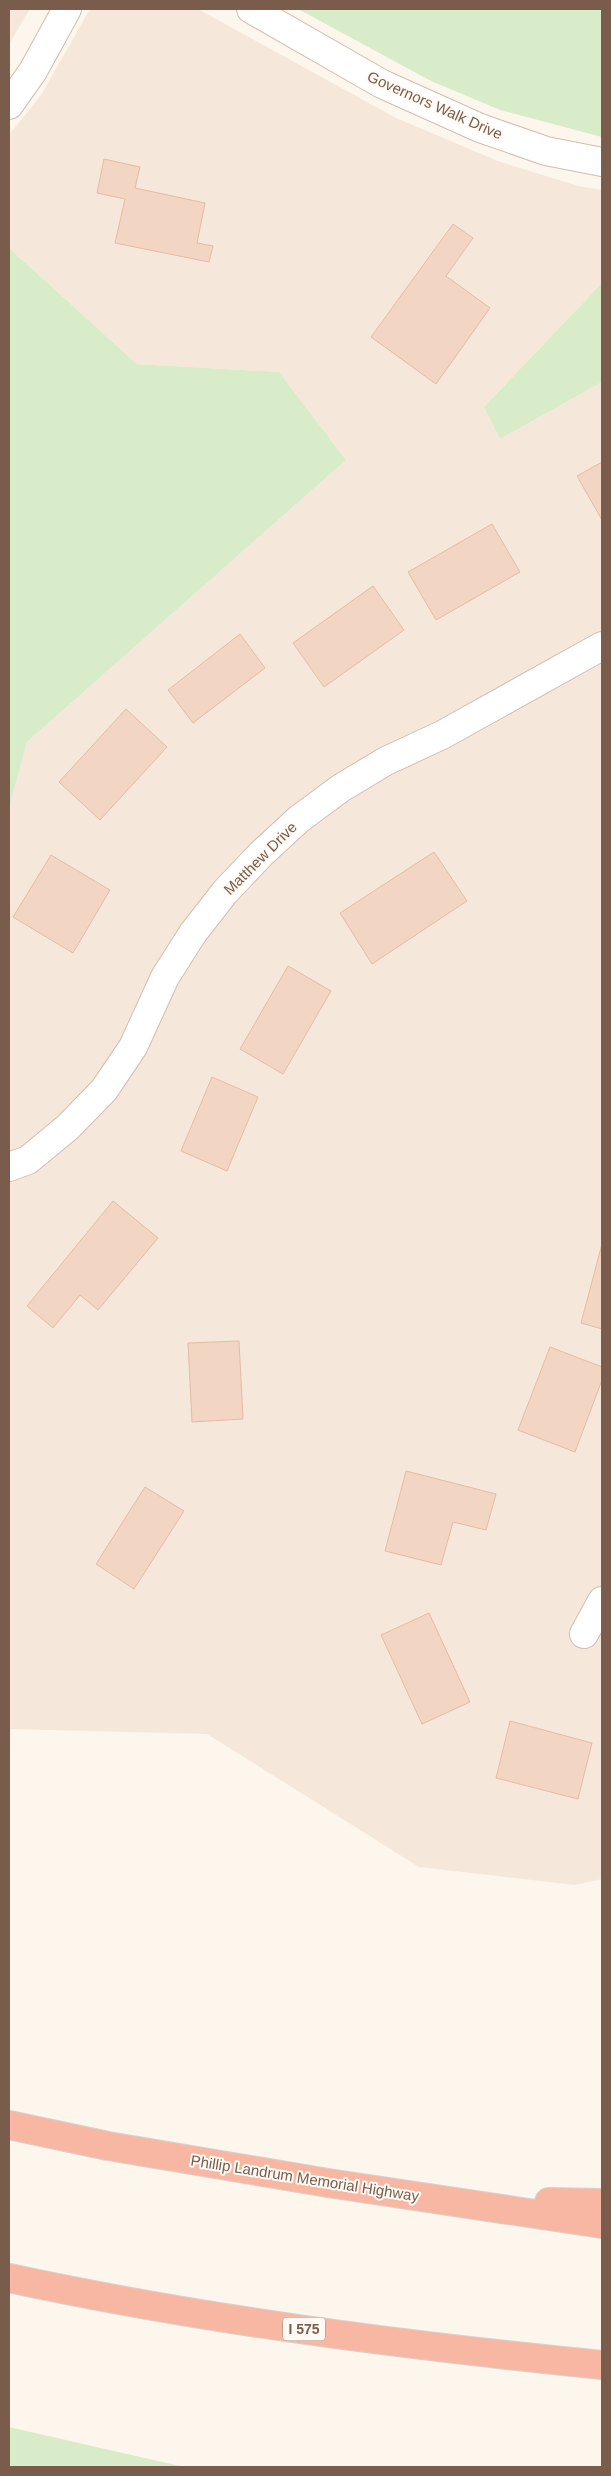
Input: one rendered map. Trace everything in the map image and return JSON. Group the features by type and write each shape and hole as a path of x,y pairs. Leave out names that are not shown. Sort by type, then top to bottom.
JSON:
{"highway":[{"name":"Phillip Landrum Memorial Highway","path":"9,2125 108,2146 438,2200 602,2224"},
{"path":"438,2200 602,2203"},
{"name":"I 575","path":"9,2278 252,2322 464,2351 602,2366"}],"street":[{"path":"9,105 33,71 67,9"},
{"name":"Governors Walk Drive","path":"251,9 382,84 480,128 546,151 602,162"},
{"name":"Matthew Drive","path":"9,1167 28,1160 68,1127 104,1090 133,1047 165,977 193,933 225,892 261,854 299,819 341,788 386,761 442,735 602,646"},
{"path":"584,1634 602,1601"}],"shaded area":[{"path":"9,9 30,9 9,44"},
{"path":"90,9 198,9 396,118 498,161 578,186 602,190 602,283 484,407 500,439 602,382 602,1879 575,1885 419,1867 207,1734 9,1729 9,808 27,742 346,460 279,372 137,364 9,248 9,135 41,95"}],"green space":[{"path":"298,9 602,9 602,137 500,110 431,81"},
{"path":"9,248 137,364 279,372 346,460 27,742 9,808"},
{"path":"602,283 602,382 500,439 484,407"},
{"path":"9,2427 184,2467 9,2467"}],"building":[{"path":"104,159 140,167 135,188 205,203 197,243 213,246 209,262 115,243 125,199 97,193"},
{"path":"453,224 473,238 446,276 490,308 436,384 371,337"},
{"path":"602,462 602,520 577,476"},
{"path":"492,524 520,572 436,620 408,572"},
{"path":"373,586 404,630 324,687 293,643"},
{"path":"240,634 265,668 193,723 168,690"},
{"path":"126,709 167,747 100,820 59,782"},
{"path":"434,852 467,901 372,964 340,913"},
{"path":"51,855 110,890 73,953 13,917"},
{"path":"288,966 331,991 283,1074 240,1049"},
{"path":"212,1077 258,1097 227,1171 181,1151"},
{"path":"113,1201 158,1238 98,1310 80,1295 53,1328 27,1306"},
{"path":"602,1244 602,1329 581,1323"},
{"path":"239,1341 243,1419 192,1422 188,1343"},
{"path":"550,1347 602,1367 602,1380 575,1452 518,1430"},
{"path":"406,1471 496,1494 486,1530 453,1522 441,1565 385,1551"},
{"path":"145,1487 184,1511 134,1589 96,1564"},
{"path":"429,1613 470,1702 422,1724 381,1635"},
{"path":"510,1721 592,1743 578,1799 496,1778"}]}
